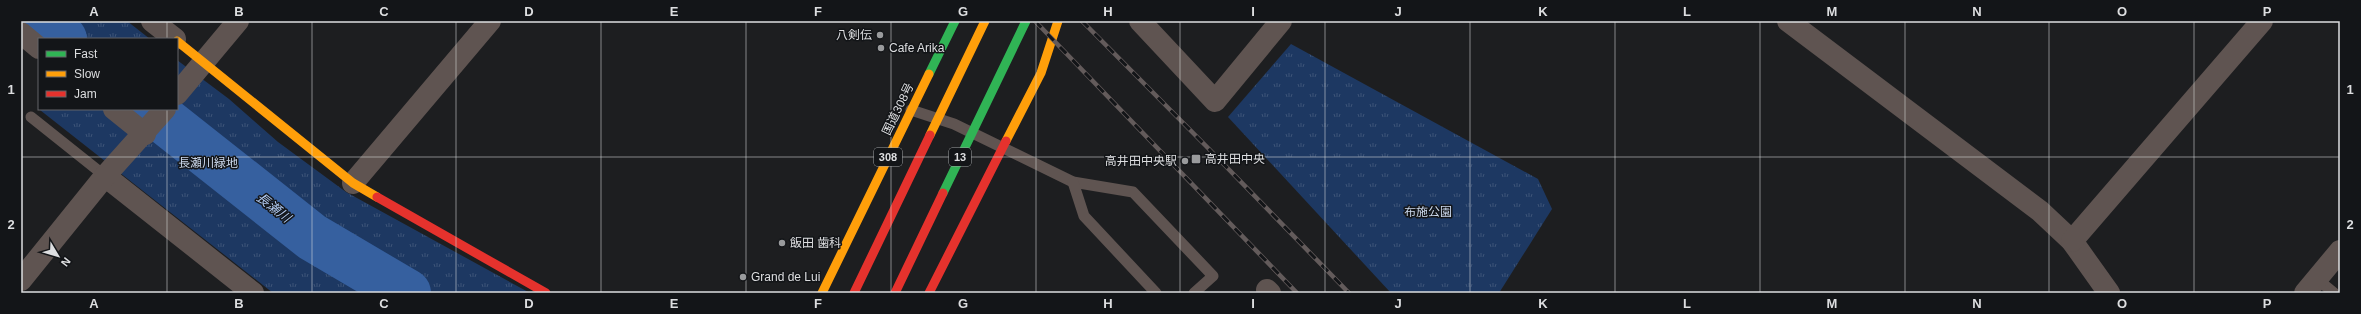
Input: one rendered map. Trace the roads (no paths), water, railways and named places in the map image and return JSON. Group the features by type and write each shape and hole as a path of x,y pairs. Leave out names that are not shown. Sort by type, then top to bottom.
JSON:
{"main road":[{"name":"国道308号","path":"822,293 955,21"},
{"path":"854,293 985,21"},
{"name":"13","path":"895,293 1026,21"},
{"path":"929,293 1041,73 1058,21"},
{"path":"178,42 353,183 546,293"}],"street":[{"path":"152,21 173,38"},
{"path":"178,93 238,21"},
{"path":"353,183 490,21"},
{"path":"1140,21 1215,101 1281,21"},
{"path":"1788,21 2040,211 2072,242 2109,293"},
{"path":"2072,242 2262,21"},
{"path":"21,33 38,47"},
{"path":"116,110 147,131"},
{"path":"21,280 105,176 147,131 164,110"},
{"path":"105,176 253,293"},
{"path":"2311,286 2340,251"}],"lane":[{"path":"911,110 954,124 1073,182 1133,192 1212,276 1194,293"},
{"path":"32,117 105,176"},
{"path":"1073,182 1084,216 1156,293"},
{"path":"2311,286 2334,293"}],"waterway":[{"name":"長瀬川","path":"41,21 62,38"},
{"name":"長瀬川","path":"151,110 312,237 407,293"}],"railway":[{"path":"1035,21 1297,293"},
{"path":"1082,21 1349,293"}],"place":[{"name":"八剣伝","path":"880,35"},
{"name":"Cafe Arika","path":"881,48"},
{"name":"高井田中央","path":"1196,159"},
{"name":"高井田中央駅","path":"1185,161"},
{"name":"飯田 歯科","path":"782,243"},
{"name":"Grand de Lui","path":"743,277"}],"park label":[{"name":"長瀬川緑地","path":"208,163"},
{"name":"布施公園","path":"1428,212"}]}
